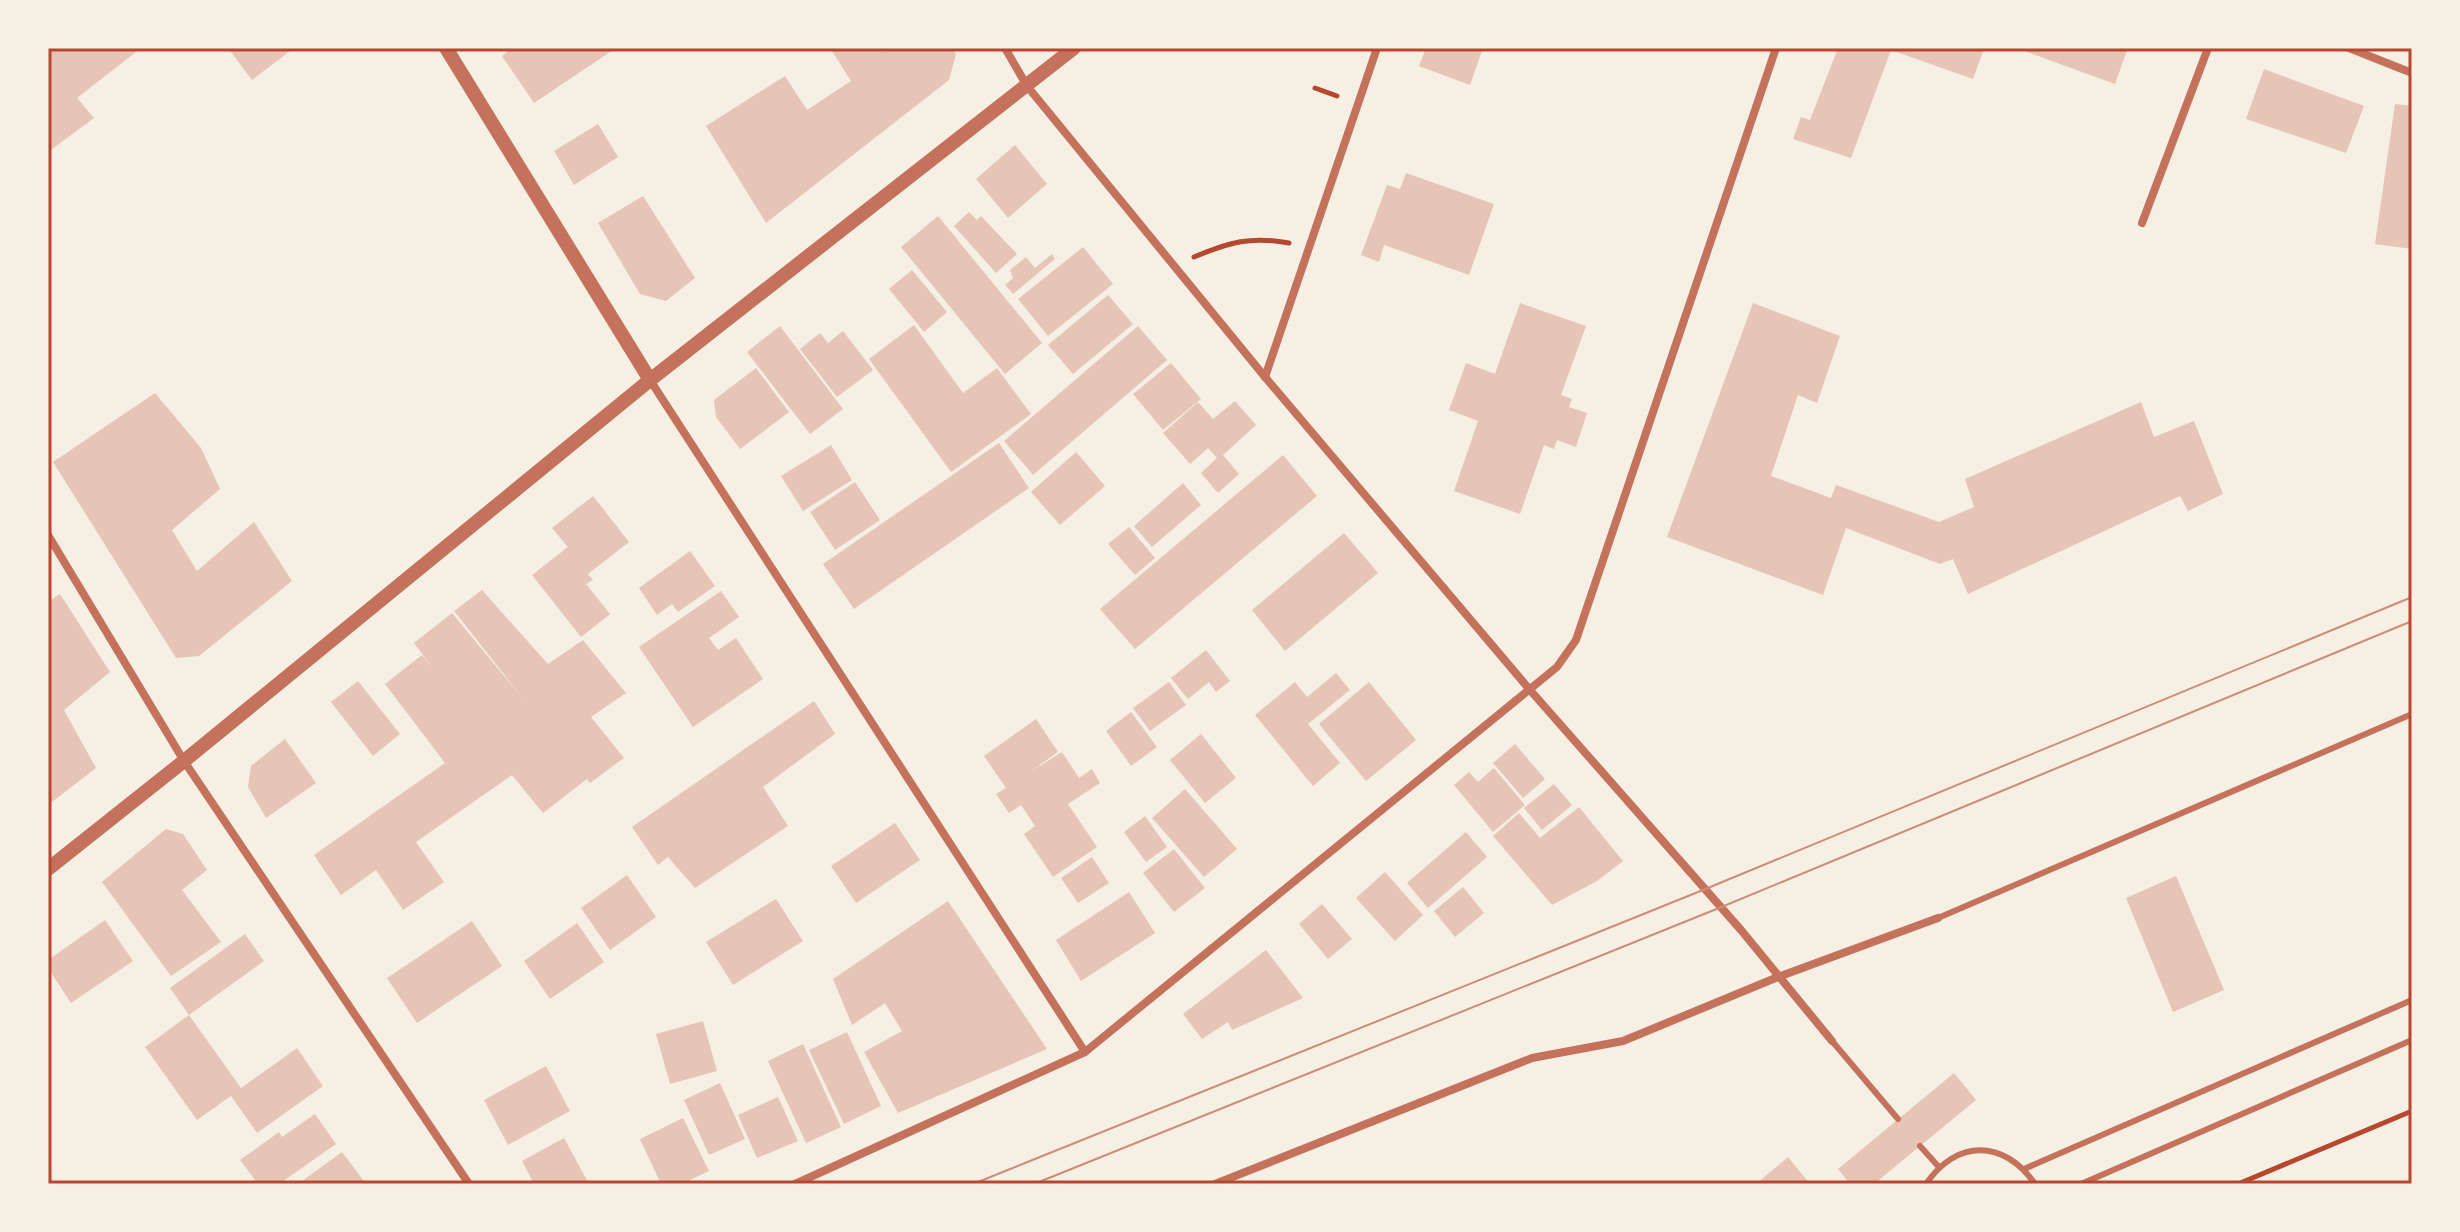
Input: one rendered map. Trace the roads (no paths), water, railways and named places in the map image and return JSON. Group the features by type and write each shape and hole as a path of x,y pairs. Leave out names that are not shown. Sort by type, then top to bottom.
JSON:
{"street":[{"path":"446,48 650,380 1085,1052"},
{"path":"1005,48 1027,86 1265,377 1530,690 1741,930 1832,1041"},
{"path":"48,869 650,380 1074,48"},
{"path":"1265,377 1377,48"},
{"path":"795,1184 1085,1052 1557,667 1576,640 1776,48"},
{"path":"2142,223 2208,48"},
{"path":"2349,48 2412,73"},
{"path":"48,535 184,761 469,1184"},
{"path":"1215,1184 1532,1058 1623,1041 1778,977 1938,918"}],"lane":[{"path":"1938,918 2412,714"},
{"path":"2024,1169 2412,1000"},
{"path":"2081,1184 2412,1040"},
{"path":"1832,1041 1898,1119"},
{"path":"1920,1146 1938,1166"},
{"path":"1926,1184 1938,1166 1955,1155 1974,1150 2001,1154 2024,1169 2035,1184"}],"tram line":[{"path":"973,1184 1703,890 2412,597"},
{"path":"1034,1184 1719,908 2412,621"}]}
